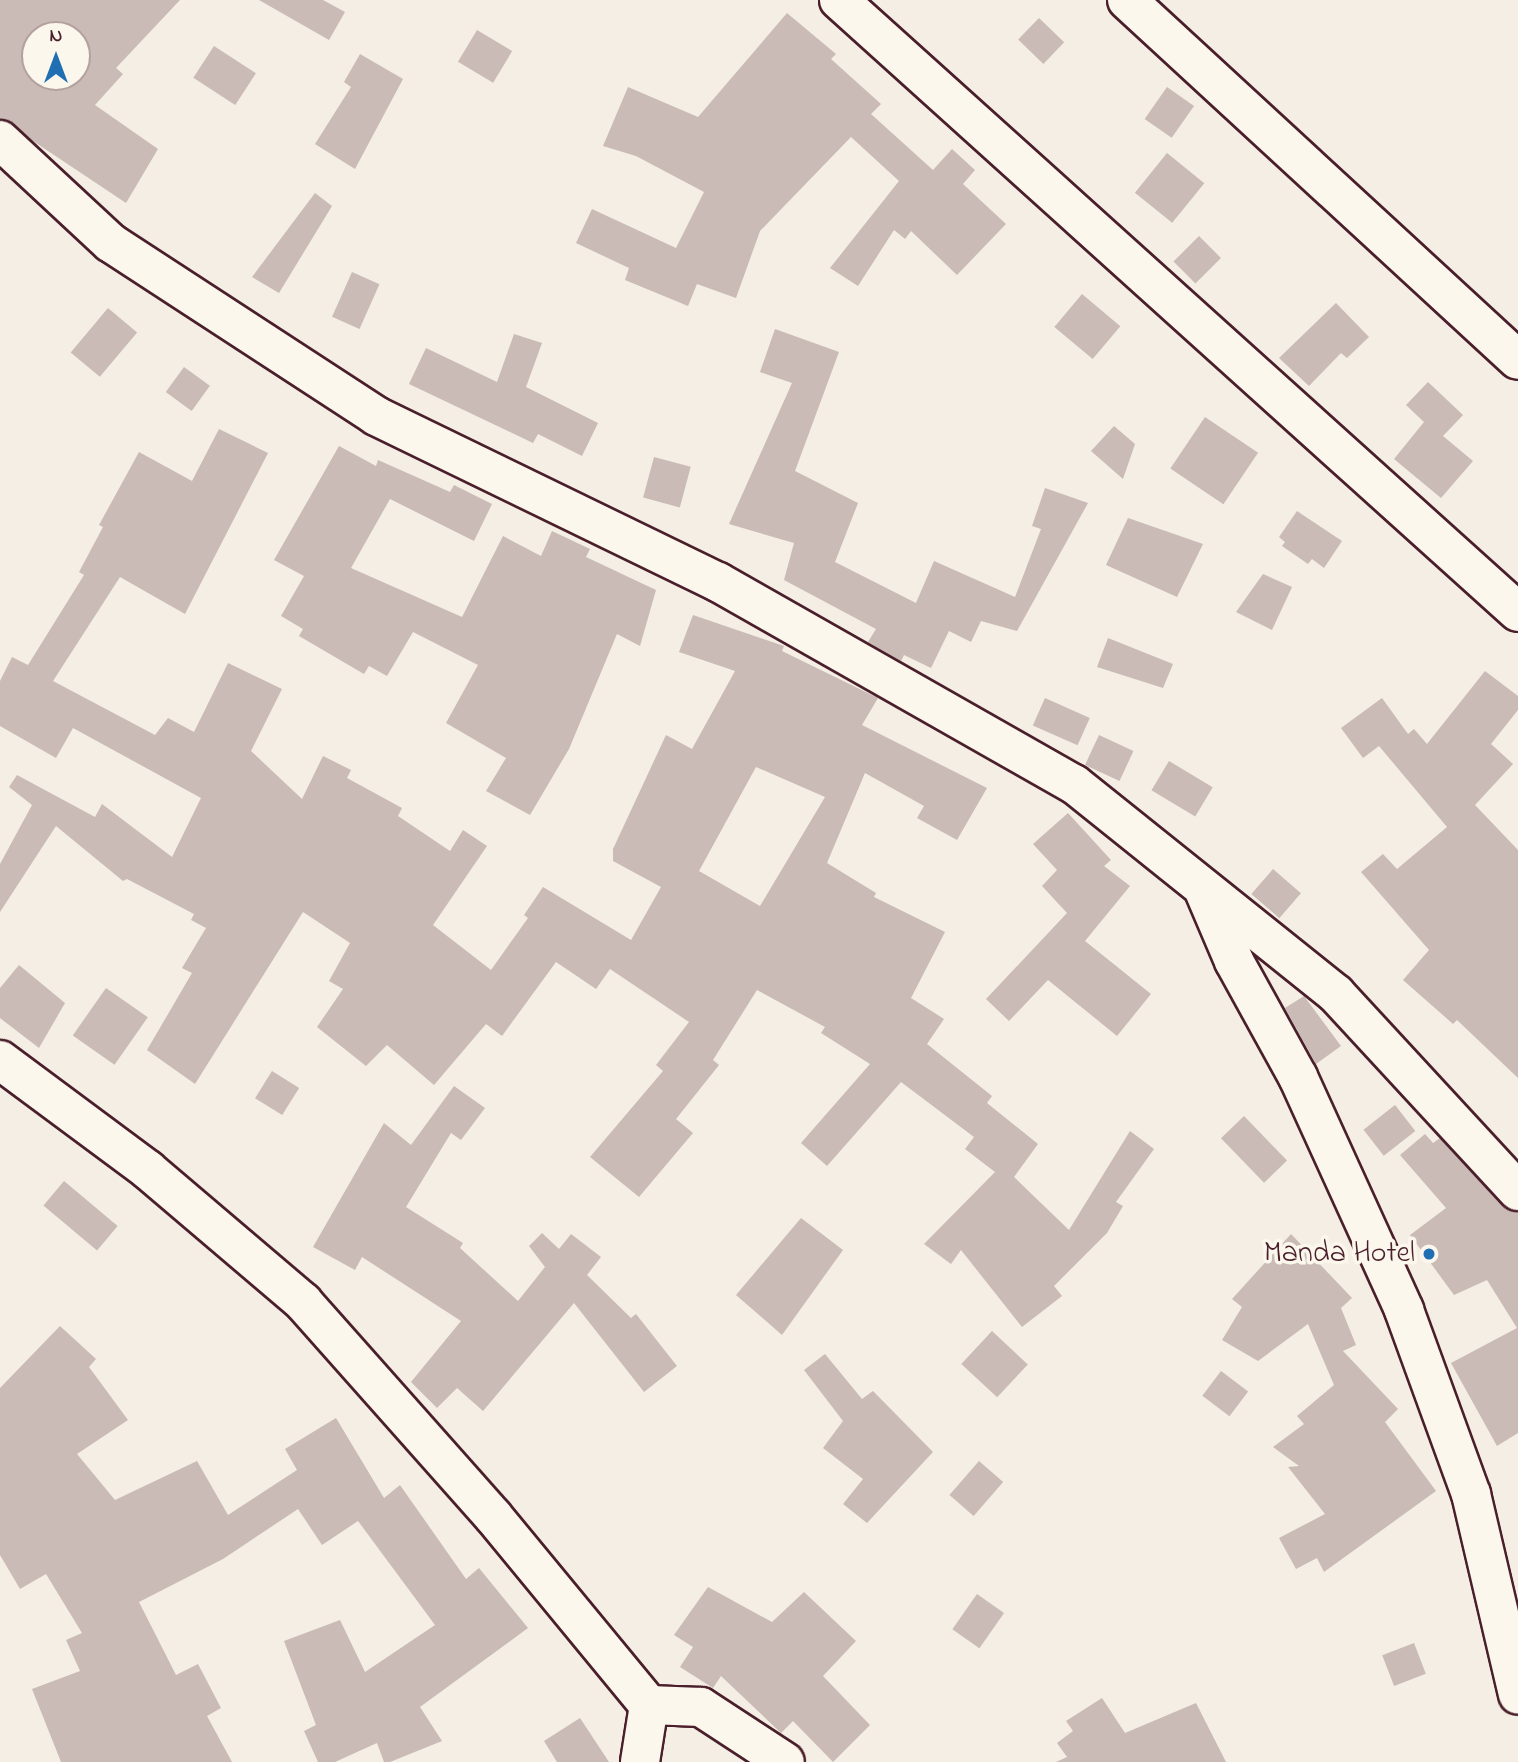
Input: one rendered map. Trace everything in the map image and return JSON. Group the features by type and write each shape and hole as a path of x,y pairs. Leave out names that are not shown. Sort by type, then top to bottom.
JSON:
{"street":[{"path":"839,0 1518,612"},
{"path":"1127,0 1518,360"},
{"path":"0,140 111,243 376,416 718,582 1074,784 1336,995 1518,1191"},
{"path":"1204,891 1234,961 1298,1077 1404,1310 1471,1494 1518,1695"},
{"path":"0,1060 148,1170 303,1302 493,1516 649,1705 701,1707 785,1762"},
{"path":"640,1762 649,1705"}],"building":[{"path":"0,0 180,0 116,68 123,74 95,105 158,149 126,203 0,119"},
{"path":"259,0 323,0 345,12 329,40"},
{"path":"787,13 836,54 831,59 881,104 871,114 933,170 952,149 975,170 963,184 1006,224 957,275 911,231 905,239 894,230 858,286 830,268 899,181 851,137 760,231 736,298 697,284 688,306 625,280 629,268 576,243 592,209 676,248 704,192 636,156 603,146 628,87 698,117"},
{"path":"1039,18 1064,42 1043,64 1018,40"},
{"path":"477,30 512,51 493,83 458,62"},
{"path":"214,46 256,73 235,105 193,78"},
{"path":"360,54 403,79 355,169 315,144 351,87 344,82"},
{"path":"1167,87 1194,106 1172,138 1145,119"},
{"path":"1167,153 1204,183 1172,223 1135,193"},
{"path":"315,193 332,206 279,293 252,277"},
{"path":"1199,236 1221,258 1195,283 1174,261"},
{"path":"352,272 379,284 359,329 332,317"},
{"path":"1082,294 1120,326 1093,359 1054,327"},
{"path":"1336,303 1369,337 1347,358 1341,353 1309,386 1279,358"},
{"path":"108,308 137,332 100,377 71,352"},
{"path":"775,329 839,352 795,471 858,503 835,562 916,603 934,561 1015,597 1041,529 1032,526 1045,488 1088,503 1017,631 981,621 971,642 949,631 931,668 904,655 901,661 868,642 876,629 784,580 794,543 729,524 792,383 760,372"},
{"path":"514,334 542,343 526,387 598,423 582,456 538,434 533,443 409,384 426,348 497,382"},
{"path":"184,367 210,386 192,411 166,392"},
{"path":"1428,382 1463,415 1443,436 1473,461 1441,498 1394,459 1424,422 1406,405"},
{"path":"1205,417 1258,453 1223,504 1170,468"},
{"path":"1114,426 1135,444 1123,479 1091,451"},
{"path":"219,429 268,453 185,614 120,577 53,681 155,735 168,718 194,732 228,663 282,689 251,751 302,799 323,756 351,770 347,778 402,808 398,816 450,851 463,830 487,846 433,925 491,970 528,918 524,915 543,887 631,940 661,887 613,861 613,849 666,735 692,749 735,671 679,652 693,615 784,646 782,651 878,698 862,725 987,788 957,840 917,818 924,806 865,773 827,863 876,893 874,897 945,932 911,998 944,1019 927,1044 992,1096 987,1103 1038,1144 1014,1177 1069,1230 1130,1131 1154,1149 1116,1202 1123,1206 1107,1233 1054,1286 1062,1296 1022,1327 961,1250 951,1264 924,1244 995,1172 965,1149 974,1137 901,1082 827,1166 801,1143 870,1064 821,1033 825,1027 757,990 713,1060 719,1065 676,1119 693,1133 639,1197 590,1157 663,1071 656,1065 689,1022 610,969 596,989 556,962 502,1036 486,1024 434,1085 387,1045 366,1066 317,1027 343,989 329,981 350,943 303,912 195,1084 147,1050 192,973 182,968 206,928 191,920 194,914 127,879 123,881 56,826 0,912 0,864 32,805 9,787 17,775 95,817 102,804 172,857 201,798 73,728 56,758 0,726 0,681 12,657 28,665 84,575 79,572 103,527 99,525 139,452 192,481","holes":["756,767 825,797 760,906 699,871"]},
{"path":"339,446 376,466 378,460 450,492 454,485 492,504 474,541 390,499 351,568 462,617 503,536 541,556 552,531 590,549 586,557 656,590 640,646 617,634 569,749 530,815 486,791 506,758 446,723 478,665 413,632 387,676 369,666 364,674 299,636 303,629 281,616 304,576 274,560"},
{"path":"654,457 691,467 680,507 643,498"},
{"path":"1297,511 1342,541 1324,568 1312,559 1308,564 1282,546 1285,542 1279,537"},
{"path":"1128,518 1203,544 1177,597 1106,565"},
{"path":"1263,574 1292,587 1272,630 1236,612"},
{"path":"1108,638 1173,664 1163,688 1097,667"},
{"path":"1485,671 1518,696 1518,710 1491,744 1513,764 1475,805 1518,850 1518,1078 1457,1020 1453,1024 1403,980 1429,950 1361,872 1383,854 1397,869 1447,827 1379,746 1363,758 1341,728 1382,698 1408,734 1414,729 1427,744"},
{"path":"1045,698 1090,718 1078,745 1033,725"},
{"path":"1099,735 1133,751 1119,781 1085,765"},
{"path":"1169,761 1213,787 1195,816 1151,790"},
{"path":"1068,813 1111,860 1104,866 1130,886 1085,941 1151,994 1117,1036 1048,980 1009,1021 986,999 1067,913 1042,886 1057,870 1033,844"},
{"path":"1273,869 1301,893 1279,918 1251,894"},
{"path":"19,965 65,1003 39,1048 0,1018 0,988"},
{"path":"106,988 148,1017 115,1065 73,1036"},
{"path":"1304,996 1341,1046 1316,1064 1285,1008"},
{"path":"272,1071 299,1088 282,1115 255,1098"},
{"path":"454,1086 485,1108 461,1140 451,1133 406,1207 463,1243 460,1248 518,1301 545,1267 529,1246 542,1233 559,1249 571,1234 601,1257 587,1275 631,1318 636,1314 677,1366 644,1392 574,1303 483,1411 457,1388 437,1408 411,1382 461,1321 362,1257 355,1270 313,1247 384,1123 411,1145"},
{"path":"1395,1105 1415,1131 1384,1156 1363,1130"},
{"path":"1244,1116 1287,1161 1264,1183 1221,1138"},
{"path":"1425,1134 1433,1143 1440,1138 1502,1206 1518,1212 1518,1433 1497,1446 1451,1363 1517,1328 1487,1280 1454,1295 1410,1235 1446,1208 1400,1155"},
{"path":"64,1181 118,1226 97,1251 43,1206"},
{"path":"801,1218 843,1250 782,1335 736,1295"},
{"path":"1291,1234 1352,1298 1341,1308 1356,1345 1343,1351 1398,1409 1385,1422 1436,1491 1324,1572 1317,1558 1296,1569 1279,1538 1325,1514 1288,1467 1299,1466 1273,1447 1304,1424 1297,1416 1334,1385 1308,1324 1258,1361 1222,1340 1242,1307 1232,1299"},
{"path":"60,1326 96,1359 89,1367 128,1420 77,1454 115,1500 197,1461 228,1515 297,1470 285,1449 336,1418 384,1498 400,1485 466,1579 479,1568 528,1628 420,1707 442,1741 390,1762 384,1762 377,1743 335,1762 318,1762 304,1731 316,1725 284,1641 340,1620 365,1672 435,1625 358,1521 322,1545 298,1509 223,1559 139,1602 176,1675 198,1664 221,1708 207,1716 232,1762 61,1762 32,1689 80,1671 66,1640 82,1633 46,1574 20,1589 0,1555 0,1388"},
{"path":"992,1331 1028,1364 997,1397 961,1364"},
{"path":"825,1354 862,1399 873,1391 933,1452 867,1523 843,1504 863,1479 823,1448 843,1421 804,1370"},
{"path":"1221,1371 1248,1391 1229,1416 1202,1396"},
{"path":"979,1461 1003,1482 974,1516 949,1495"},
{"path":"708,1587 772,1622 804,1592 856,1641 823,1676 870,1725 833,1762 793,1721 781,1733 721,1676 713,1688 680,1667 693,1647 674,1635"},
{"path":"977,1594 1004,1613 979,1648 952,1629"},
{"path":"1414,1643 1426,1674 1394,1686 1382,1655"},
{"path":"1102,1698 1125,1733 1196,1703 1226,1762 1056,1762 1067,1757 1057,1743 1073,1731 1066,1721"},
{"path":"580,1718 609,1762 557,1762 544,1741"}],"place":[{"name":"Manda Hotel","path":"1429,1254"}]}
